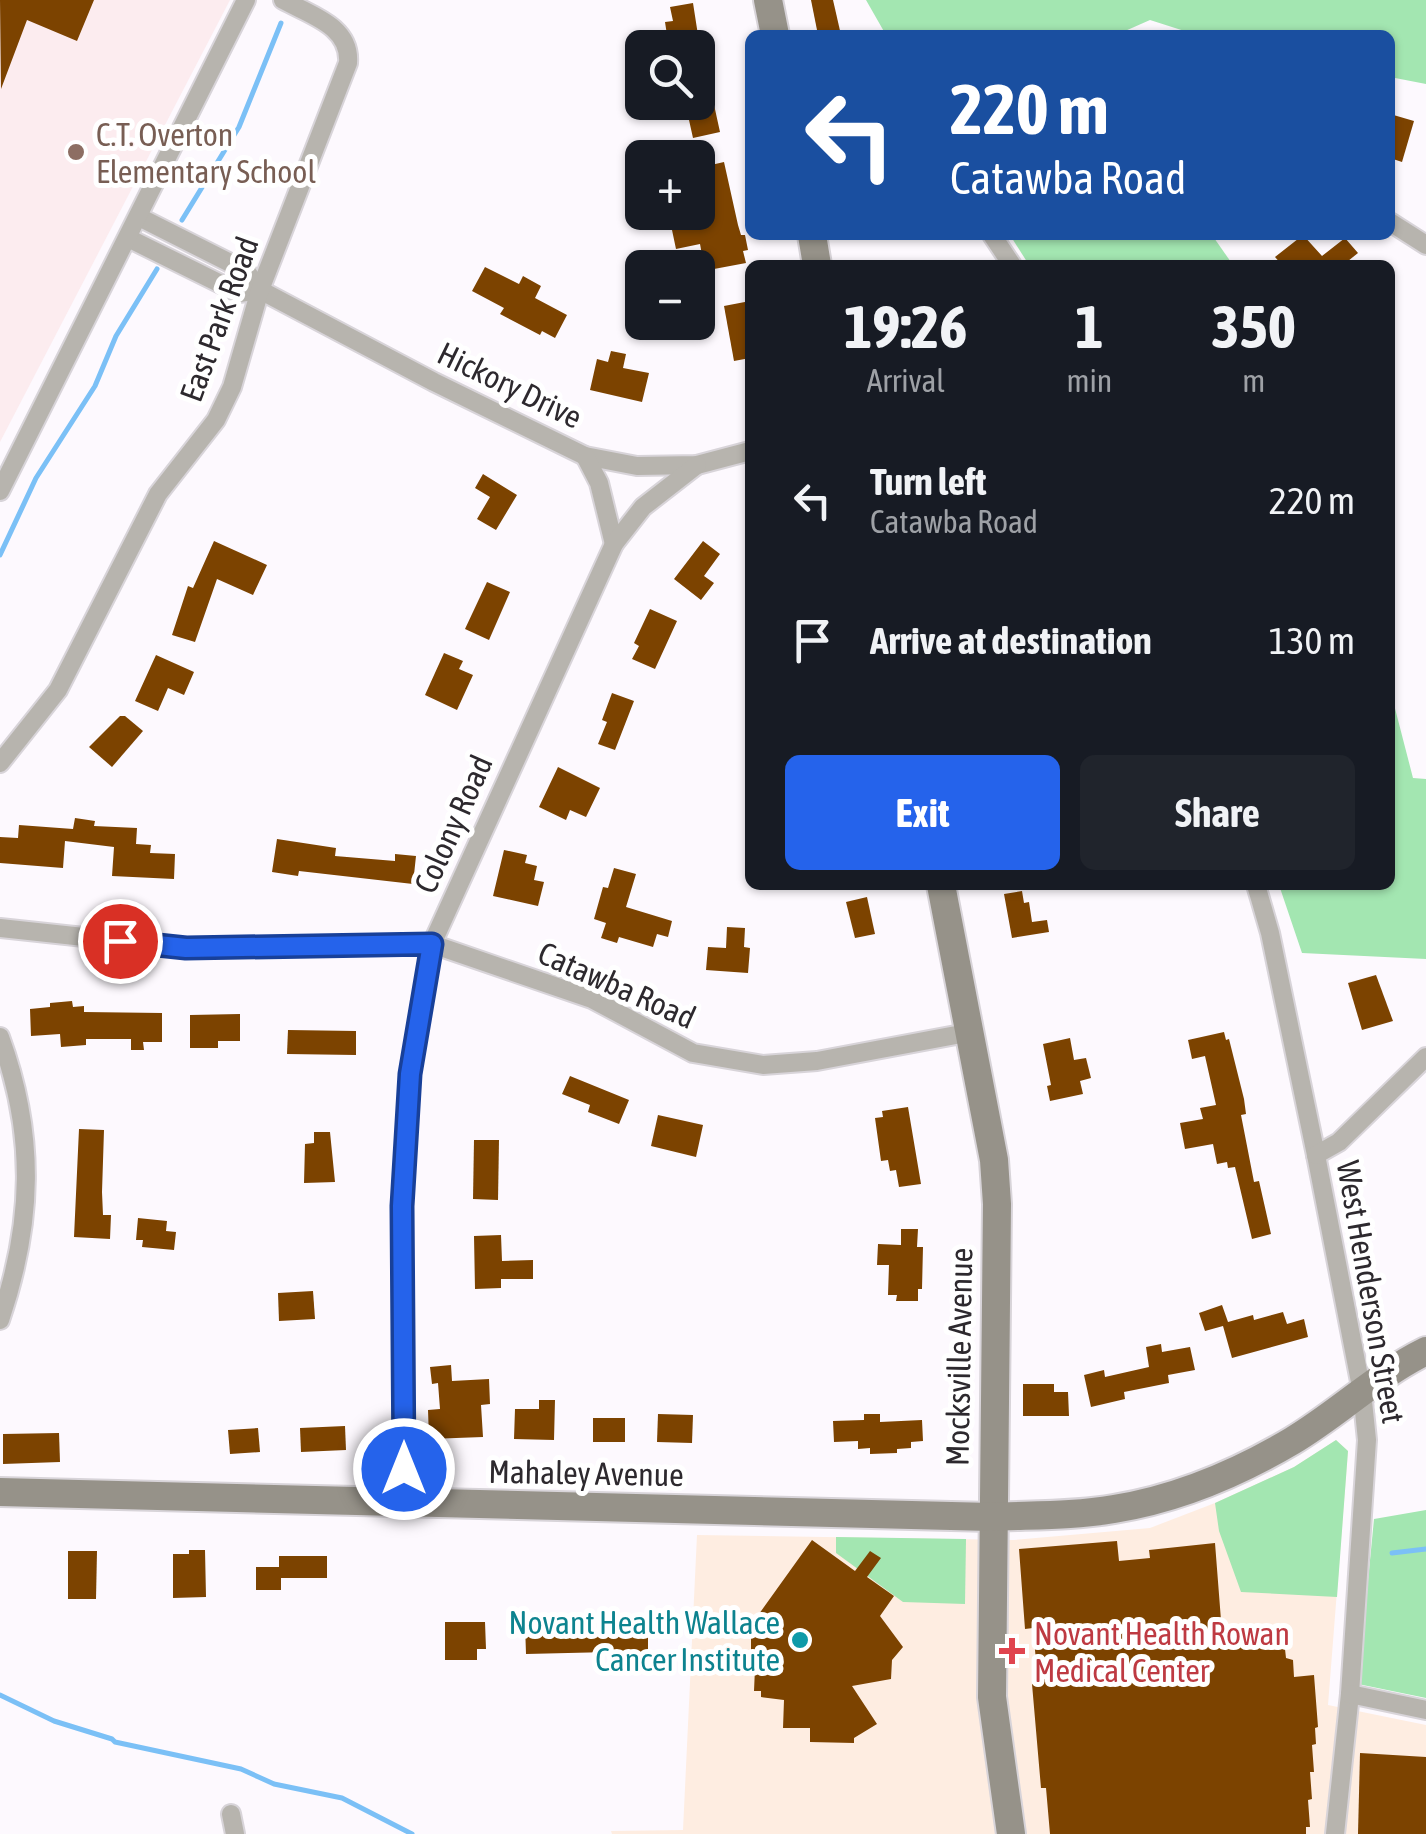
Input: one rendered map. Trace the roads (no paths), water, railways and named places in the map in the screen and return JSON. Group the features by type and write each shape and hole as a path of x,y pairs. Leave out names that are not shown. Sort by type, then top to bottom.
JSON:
{"street":[{"path":"0,491 246,0"},
{"name":"East Park Road","path":"0,764 58,690 158,494 216,420 232,387 260,290 349,54 337,30 283,0"},
{"path":"768,0 774,30"},
{"name":"Hickory Drive","path":"139,216 246,271 260,290 585,456 637,466 697,465 745,452"},
{"path":"1395,225 1426,245"},
{"name":"Hickory Drive","path":"128,238 240,293 260,290"},
{"path":"585,456 600,483 614,544"},
{"name":"Colony Road","path":"404,1504 402,1206 410,1074 432,944 614,544 643,507 697,465"},
{"name":"Mocksville Avenue","path":"942,890 994,1160 992,1704 1011,1834"},
{"name":"West Henderson Street","path":"1257,890 1270,932 1316,1155 1362,1392 1367,1440 1350,1694 1334,1834"},
{"name":"Catawba Road","path":"0,928 186,948 432,944 592,999 694,1052 763,1065 816,1061 972,1032"},
{"path":"0,1037 10,1064 19,1114 27,1202 16,1272 0,1320"},
{"path":"1316,1155 1340,1142 1426,1057"},
{"name":"Mahaley Avenue","path":"0,1492 991,1517 1114,1510 1166,1497 1223,1476 1293,1440 1381,1376 1426,1351"},
{"path":"1350,1694 1426,1710"},
{"path":"231,1814 235,1834"}],"waterway":[{"path":"182,220 239,127 281,23"},
{"path":"0,555 36,478 95,386 116,336 157,269"},
{"path":"1392,1553 1426,1549"},
{"path":"0,1695 54,1721 115,1742 241,1769 274,1784 342,1798 412,1834"}],"place":[{"name":"C.T. Overton Elementary School","path":"76,152"},
{"name":"Novant Health Wallace Cancer Institute","path":"800,1640"},
{"name":"Novant Health Rowan Medical Center","path":"1012,1651"}]}
